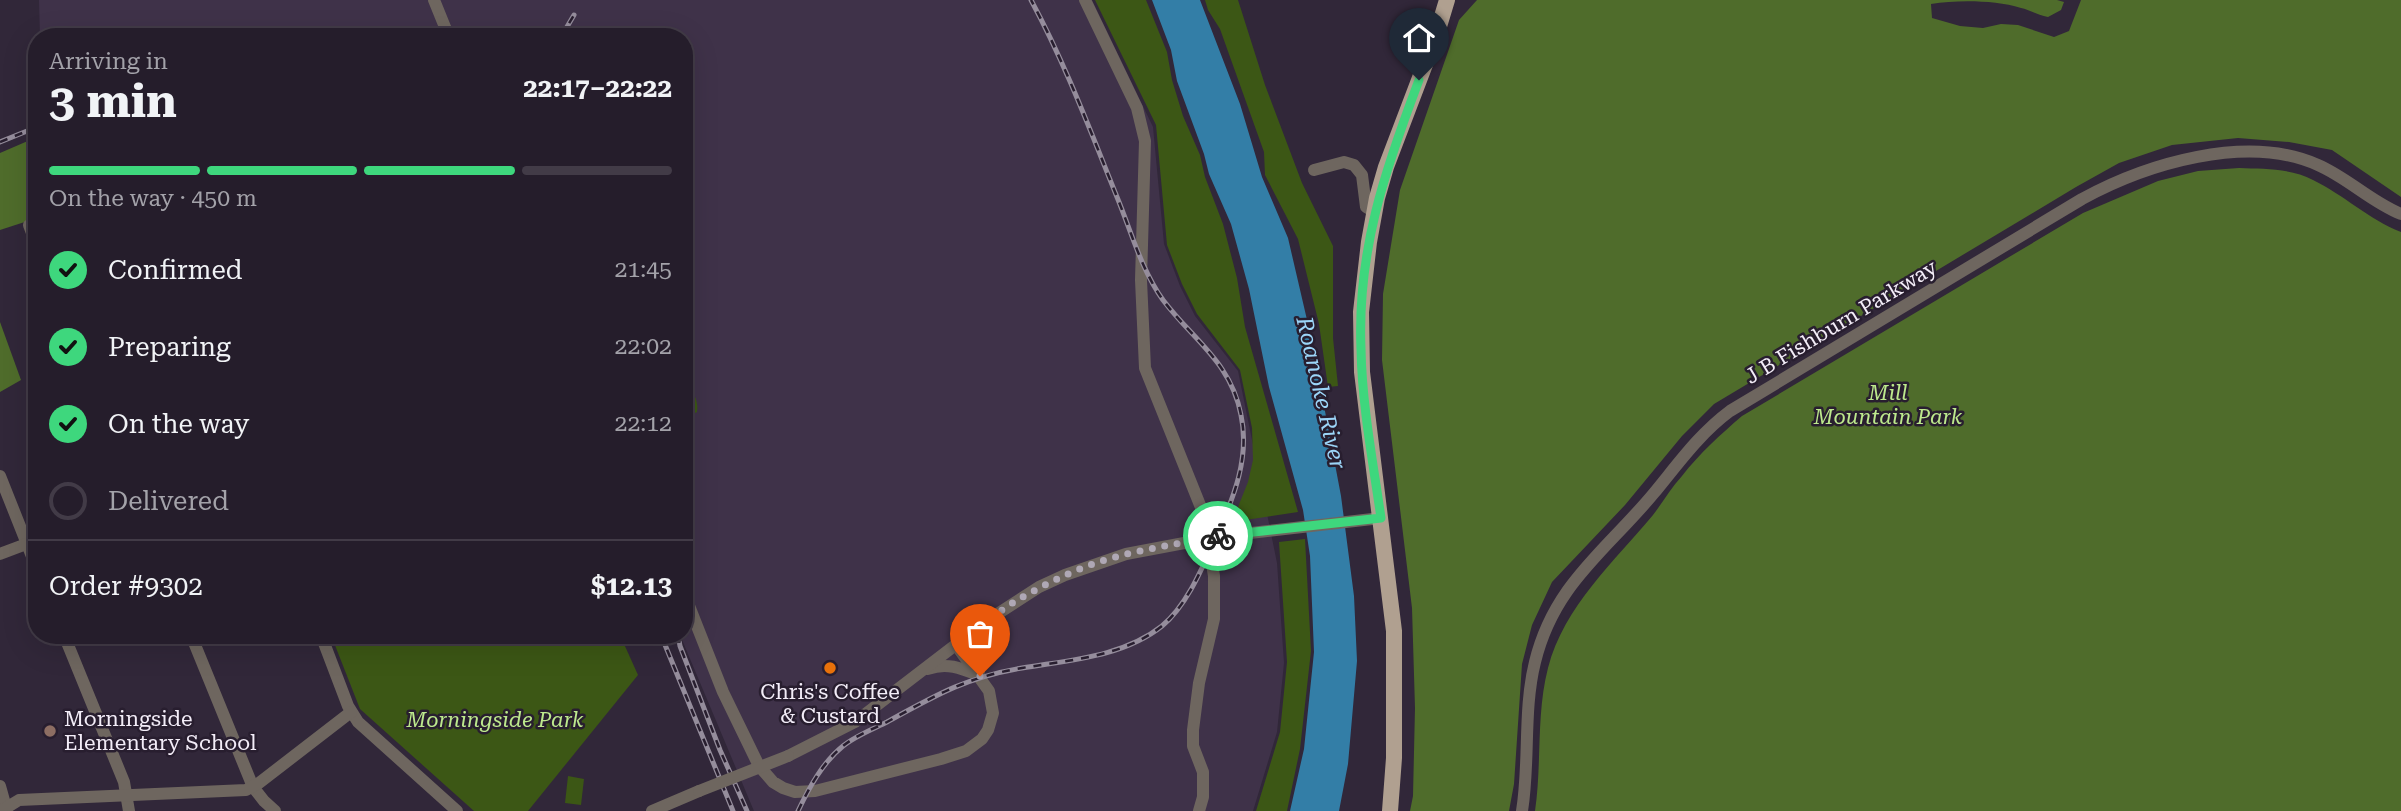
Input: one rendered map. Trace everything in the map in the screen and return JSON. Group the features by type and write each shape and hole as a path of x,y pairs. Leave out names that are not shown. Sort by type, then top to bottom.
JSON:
{"main road":[{"path":"1390,811 1394,758 1394,641 1362,372 1360,346 1364,277 1374,212 1386,167 1447,0"}],"street":[{"path":"434,0 445,28"},
{"path":"1085,0 1138,108 1143,127 1145,141 1141,280 1145,368 1200,504 1214,576 1214,619 1199,683 1193,730 1193,746 1203,772 1203,797 1199,811"},
{"name":"J B Fishburn Parkway","path":"1522,811 1534,664 1556,608 1587,564 1634,516 1694,443 1730,411 2082,199 2155,166 2233,153 2282,155 2317,164 2401,214"},
{"path":"1314,170 1344,162 1354,164 1362,175 1366,207 1374,212"},
{"path":"0,476 28,534"},
{"path":"652,811 788,756 855,722 988,620 1039,587 1100,561 1208,538 1381,518"},
{"path":"0,554 28,544"},
{"path":"693,616 723,692 759,766 773,782 795,792 815,791 966,751 982,739 991,723 992,703 989,691 956,645"},
{"path":"980,676 976,650 978,638 988,620"},
{"path":"68,644 128,796 130,811"},
{"path":"195,644 253,787 275,811"},
{"path":"325,644 351,712 375,740 457,811"},
{"path":"915,675 941,665 980,676"},
{"path":"0,786 5,810 19,800 235,791 253,787 351,712"}],"shaded area":[{"path":"39,0 1092,0 1153,127 1164,244 1180,286 1195,316 1238,371 1277,563 1284,663 1277,732 1253,811 754,811 684,644 693,644 693,28 40,28"}],"green space":[{"path":"1095,0 1146,0 1167,52 1183,116 1200,155 1205,177 1223,224 1237,278 1245,327 1298,512 1232,522 1248,482 1253,460 1252,428 1240,370 1197,314 1182,284 1167,245 1156,125"},
{"path":"1205,0 1238,0 1265,85 1302,183 1333,246 1333,338 1338,386 1328,387 1319,324 1298,239 1265,175 1264,152 1220,29"},
{"path":"1477,0 2057,0 2064,2 2061,10 2048,17 1999,3 1964,1 1931,4 1932,18 1960,26 1983,28 2001,24 2018,25 2054,37 2069,31 2081,0 2401,0 2401,197 2332,150 2289,142 2238,138 2172,145 2119,163 2076,187 1714,404 1682,436 1625,505 1552,582 1532,625 1522,664 1514,784 1509,811 1410,811 1413,796 1415,708 1412,608 1382,360 1383,294 1400,190 1459,20"},
{"path":"28,141 28,221 0,230 0,153"},
{"name":"Mill Mountain Park","path":"2239,168 2277,170 2304,176 2401,232 2401,811 1535,811 1544,685 1556,646 1566,625 1592,586 1653,515 1678,481 1726,430 1742,416 2083,213 2158,181 2198,171"},
{"path":"0,322 21,380 0,392"},
{"path":"693,393 697,403 697,412 693,414"},
{"path":"1305,539 1311,651 1300,749 1287,811 1256,811 1280,732 1287,662 1279,542"},
{"name":"Morningside Park","path":"335,644 624,644 638,675 528,811 474,811 360,709"},
{"path":"568,776 584,779 581,805 565,803"}],"water":[{"name":"Roanoke River","path":"1152,0 1200,0 1240,104 1262,177 1288,238 1311,337 1341,496 1354,596 1357,661 1348,764 1339,811 1290,811 1304,749 1314,652 1310,556 1303,510 1269,387 1249,289 1231,224 1209,174 1177,81 1171,50"}],"railway":[{"path":"798,811 822,768 843,746 937,695 985,676 1113,651 1130,645 1162,626 1180,607 1200,572 1239,477 1243,431 1236,396 1220,366 1163,300 1148,276 1077,97 1031,0"},
{"path":"566,28 574,15"},
{"path":"0,142 28,131"},
{"path":"665,644 733,811"},
{"path":"680,644 720,750 747,811"}],"way so far":[{"path":"980,676 976,650 978,638 988,620 1039,587 1100,561 1218,536"}],"place":[{"name":"Chris's Coffee & Custard","path":"830,668"},
{"name":"Morningside Elementary School","path":"50,731"}],"route":[{"path":"1218,536 1381,518 1360,346 1364,277 1377,198 1419,80"}]}
